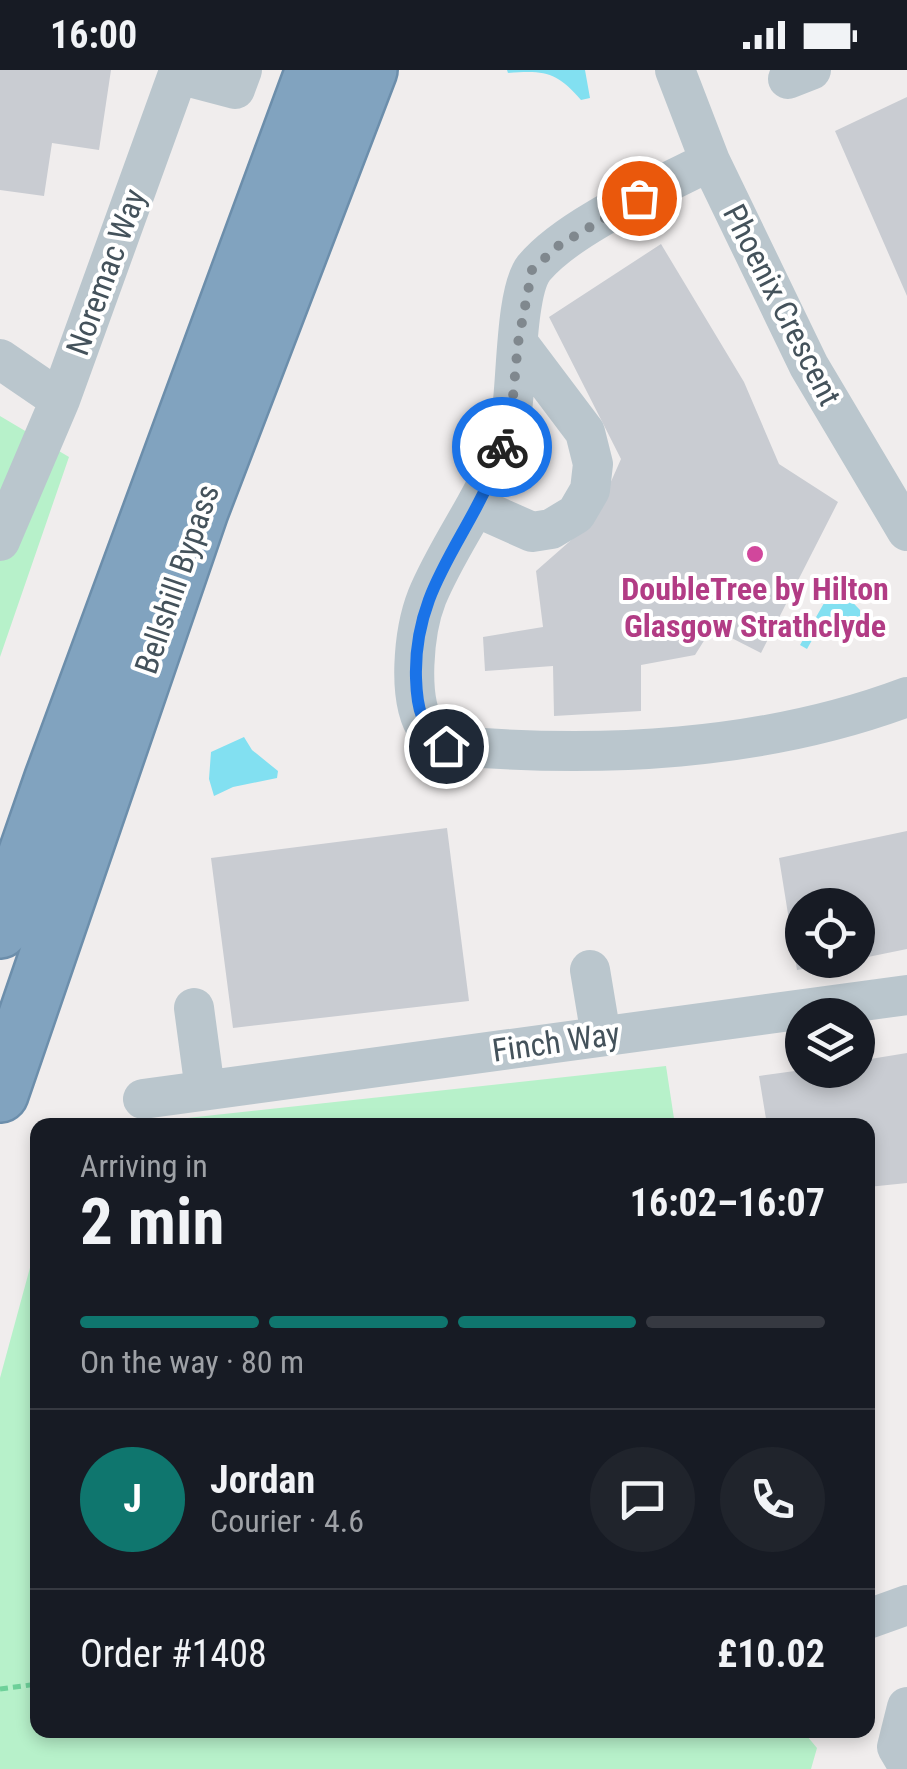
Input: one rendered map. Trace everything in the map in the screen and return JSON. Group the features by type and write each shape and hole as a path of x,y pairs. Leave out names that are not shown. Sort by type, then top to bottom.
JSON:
{"highway":[{"name":"Bellshill Bypass","path":"0,930 314,70"},
{"name":"Bellshill Bypass","path":"0,1094 200,511 368,70"},
{"path":"200,511 360,152 393,84 411,70"}],"street":[{"name":"Noremac Way","path":"0,541 60,400 178,74 235,89 242,70"},
{"name":"Phoenix Crescent","path":"676,70 710,160 810,366 907,531"},
{"path":"710,160 604,217 558,246 532,270 518,343 511,418 498,460 426,599 418,633 417,704 428,732 446,746 617,751 726,740 836,721 907,697"},
{"path":"476,507 532,532 552,528 576,514 590,490 593,464 585,432 518,343"},
{"path":"0,360 60,400"},
{"path":"590,970 601,1036"},
{"name":"Finch Way","path":"144,1099 907,995"},
{"path":"194,1008 205,1090"},
{"path":"875,1616 907,1605"},
{"path":"907,1707 898,1747 907,1764"}],"path":[{"path":"0,1689 30,1685"}],"green space":[{"path":"0,416 69,457 0,657"},
{"path":"666,1066 674,1118 187,1118"},
{"path":"30,1268 30,1738 809,1738 817,1748 811,1769 0,1769 0,1378"}],"water":[{"path":"507,70 585,70 590,98 581,100 549,75"},
{"path":"835,584 860,610 860,627 855,628 847,620 825,617 807,649 800,645"},
{"path":"244,737 252,750 278,771 277,778 233,787 214,796 209,779 211,752"}],"building":[{"path":"0,70 111,70 99,150 52,143 44,196 0,190"},
{"path":"907,97 907,296 835,131"},
{"path":"661,244 744,382 779,464 838,502 761,653 712,628 695,655 641,665 641,711 554,716 553,666 485,671 483,637 543,627 536,571 594,520 621,459 549,317"},
{"path":"447,828 469,1001 233,1028 211,858"},
{"path":"907,831 907,949 875,956 875,888 785,888 785,895 779,858"},
{"path":"907,1053 907,1183 875,1186 875,1118 766,1118 759,1076 785,1072 785,1088 875,1088 875,1058"}],"way so far":[{"path":"502,447 511,418 518,343 532,270 558,246 639,198"}],"place":[{"name":"DoubleTree by Hilton Glasgow Strathclyde","path":"755,554"}],"route":[{"path":"446,746 428,732 417,704 418,633 426,599 476,507 502,447"}]}
